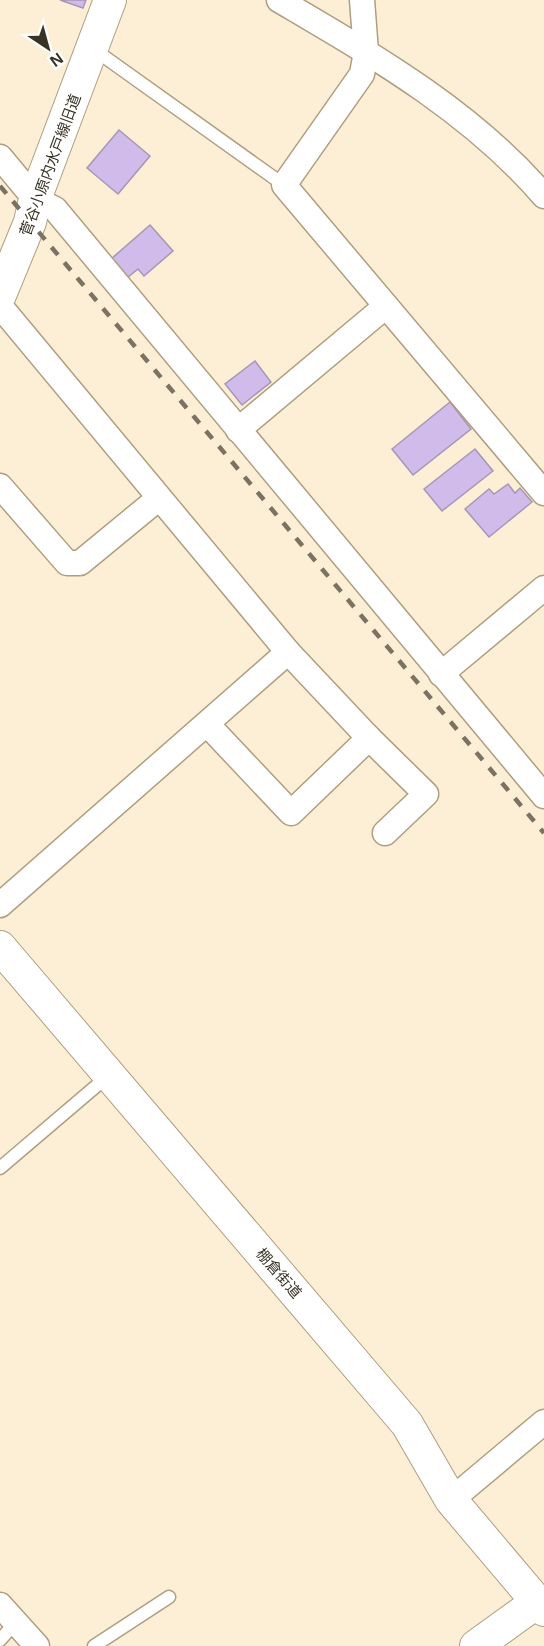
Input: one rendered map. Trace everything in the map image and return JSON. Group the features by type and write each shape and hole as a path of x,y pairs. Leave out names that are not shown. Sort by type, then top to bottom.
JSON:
{"street":[{"name":"菅谷小原内水戸線旧道","path":"0,295 30,222 35,199 110,0"},
{"path":"279,0 429,92 486,136 544,196"},
{"path":"362,0 366,52 362,74 284,185 544,493"},
{"path":"0,157 35,199 55,209 544,796"},
{"path":"0,306 288,652 369,738 426,794 385,832"},
{"path":"238,430 387,306"},
{"path":"0,486 67,563 80,563 159,498"},
{"path":"441,674 544,588"},
{"path":"0,905 288,652"},
{"path":"207,724 291,813 369,738"},
{"name":"棚倉街道","path":"0,946 407,1424 451,1500 541,1606"},
{"path":"451,1500 544,1422"},
{"path":"476,1646 541,1606"},
{"path":"5,1622 37,1646"}],"lane":[{"path":"92,48 284,185"},
{"path":"0,1168 109,1075"},
{"path":"94,1646 169,1597"}],"building":[{"path":"60,0 86,0 83,8"},
{"path":"119,130 150,156 118,194 87,168"},
{"path":"150,225 173,251 144,276 138,269 127,278 111,259"},
{"path":"255,361 271,382 242,405 225,384"},
{"path":"450,402 471,429 413,475 392,449"},
{"path":"475,449 493,471 442,511 424,489"},
{"path":"508,484 515,493 520,488 532,502 489,537 465,509 489,489 494,494"}],"railway":[{"path":"0,186 544,833"}]}
